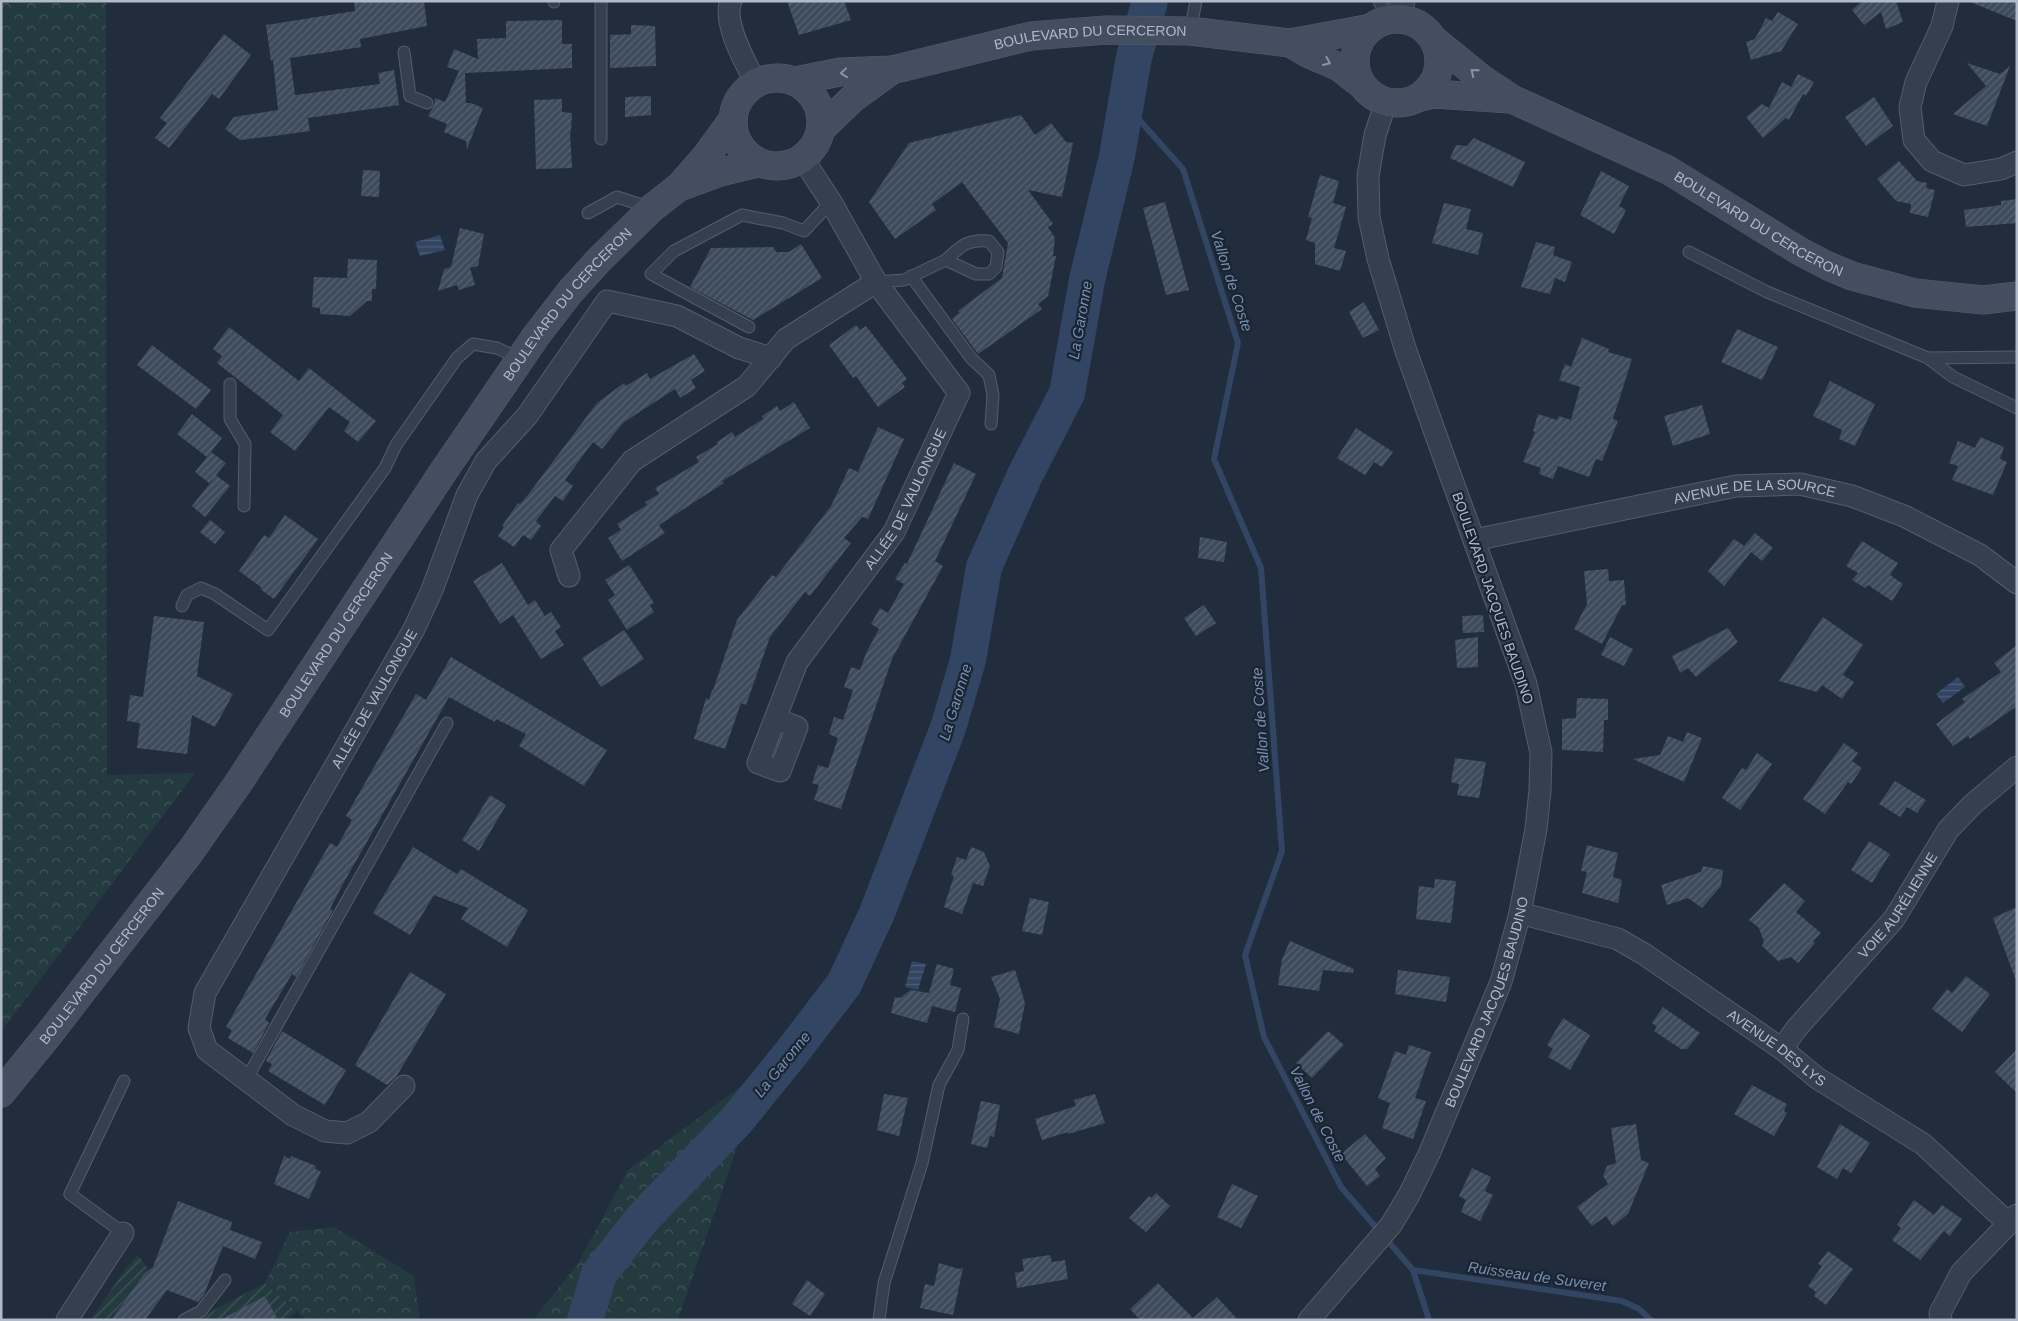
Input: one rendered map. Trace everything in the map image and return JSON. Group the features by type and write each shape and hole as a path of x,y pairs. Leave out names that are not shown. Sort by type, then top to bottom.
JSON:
{"main road":[{"path":"1386,12 1415,23 1426,30 1434,40 1438,52 1439,65 1436,77 1430,88 1420,97 1398,104 1386,102 1368,92 1361,84 1356,72 1355,60 1360,42 1386,12"},
{"name":"BOULEVARD DU CERCERON","path":"795,81 840,72 892,70 1031,36 1106,30 1180,31 1290,42 1386,12"},
{"name":"BOULEVARD DU CERCERON","path":"1434,40 1482,79 1514,100 1668,170 1800,252 1852,276 1915,292 1950,298 1983,300 2017,296"},
{"name":"BOULEVARD DU CERCERON","path":"1290,42 1309,54 1339,67 1361,84"},
{"name":"BOULEVARD DU CERCERON","path":"822,128 852,99 892,70"},
{"path":"769,78 795,81 807,89 816,100 821,114 822,128 818,140 812,150 793,164 781,167 758,163 747,155 738,144 734,132 733,119 736,105 745,92 756,83 769,78"},
{"name":"BOULEVARD DU CERCERON","path":"1420,97 1434,94 1514,100"},
{"name":"BOULEVARD DU CERCERON","path":"1,1093 167,882 237,786 443,472 520,359 570,292 652,208 679,187 707,155 733,119"},
{"name":"BOULEVARD DU CERCERON","path":"679,187 721,172 758,163"}],"street":[{"path":"731,1 728,8 731,24 743,57 756,83"},
{"path":"1948,1 1942,26 1916,82 1910,107 1914,140 1932,161 1964,175 2001,169 2017,162"},
{"name":"BOULEVARD JACQUES BAUDINO","path":"1309,1320 1391,1225 1409,1195 1429,1154 1501,982 1520,913 1536,829 1540,790 1541,754 1526,684 1406,348 1378,259 1369,217 1368,176 1376,135 1386,102"},
{"name":"ALLÉE DE VAULONGUE","path":"775,719 796,662 894,532 959,393 876,282 831,202 803,158"},
{"path":"569,576 561,550 632,461 747,386 786,339 876,282"},
{"name":"ALLÉE DE VAULONGUE","path":"404,1086 369,1122 347,1133 325,1132 293,1115 208,1050 199,1028 205,993 414,629 432,590 467,495 486,461 527,416 607,301 676,316 739,348 771,358"},
{"name":"AVENUE DE LA SOURCE","path":"1474,540 1736,486 1800,484 1852,496 1904,516 1980,555 2017,583"},
{"name":"VOIE AURÉLIENNE","path":"1782,1049 1796,1029 1894,918 1948,830 1973,804 2017,767"},
{"name":"AVENUE DES LYS","path":"1520,913 1618,939 1644,954 1782,1049 1817,1078 1923,1144 2013,1219"},
{"path":"1941,1320 1940,1313 1962,1273 2013,1219"},
{"path":"67,1320 123,1233"}],"lane":[{"path":"600,1 601,139"},
{"path":"1180,31 1196,1"},
{"path":"404,52 410,96 427,102"},
{"path":"588,213 617,197 652,208"},
{"path":"749,327 651,274 674,251 742,215 782,223 804,231 831,202"},
{"path":"1689,252 1767,292 1928,358 1953,378 2017,408"},
{"path":"876,282 904,280 946,260"},
{"path":"911,276 970,358 988,375 993,395 991,424"},
{"path":"182,606 187,595 201,588 215,594 268,630 385,468 396,445 457,358 474,344 497,348 520,359"},
{"path":"1928,358 2017,357"},
{"path":"230,384 230,419 245,444 244,506"},
{"path":"246,1080 447,723"},
{"path":"879,1320 884,1283 922,1162 939,1085 958,1050 962,1019"},
{"path":"123,1233 70,1194 124,1081"},
{"path":"184,1320 201,1311 225,1280"}],"green space":[{"path":"1,1 106,1 107,775 195,773 1,1032"},
{"path":"763,1070 678,1320 533,1320 577,1265 628,1170"},
{"path":"334,1227 414,1276 420,1320 306,1320 265,1283 290,1232"},
{"path":"138,1255 149,1270 109,1320 90,1320 127,1267"},
{"path":"265,1283 297,1312 285,1320 278,1320 265,1296 220,1320 195,1320"}],"water":[{"path":"1142,1 1161,1 1146,54 1126,105 1126,66"},
{"path":"440,235 445,250 420,256 415,242"},
{"path":"1958,677 1965,687 1943,703 1936,694"},
{"path":"912,961 926,964 918,990 905,987"}],"building":[{"path":"354,1 424,1 427,26 360,39 361,47 290,58 295,95 380,84 378,73 394,70 399,105 308,118 310,131 274,136 240,140 225,129 234,117 278,110 273,60 271,61 266,25 355,11"},
{"path":"787,1 844,1 851,20 799,35"},
{"path":"1862,1 1896,1 1903,22 1886,29 1881,12 1864,25 1852,10"},
{"path":"2017,1 2017,21 1970,2"},
{"path":"1778,12 1798,24 1781,51 1751,60 1746,42 1755,39 1766,18 1772,21"},
{"path":"562,20 562,44 572,44 572,68 465,73 466,103 483,108 467,149 466,141 444,132 447,124 428,116 434,105 435,98 445,102 459,71 447,67 454,49 478,59 477,39 506,38 506,21"},
{"path":"631,25 655,26 656,66 610,68 610,35 631,34"},
{"path":"224,34 251,55 219,99 212,94 169,148 155,138 167,123 160,118"},
{"path":"1967,63 2000,74 2010,66 1987,126 1953,114 1986,86"},
{"path":"1798,74 1814,82 1806,96 1803,94 1789,120 1786,118 1763,138 1746,117 1762,104 1769,108 1782,82 1791,87"},
{"path":"651,96 651,115 625,117 625,97"},
{"path":"1874,97 1893,126 1866,146 1845,117"},
{"path":"562,99 562,112 572,113 570,132 572,168 536,169 534,100"},
{"path":"1021,115 1035,135 1051,123 1066,142 1073,143 1062,197 1028,190 1053,224 1048,227 1055,238 1053,256 1056,256 1048,296 1038,304 1042,309 978,354 952,319 959,313 958,311 1002,278 1008,243 962,182 932,204 936,210 895,239 869,202 909,143"},
{"path":"1474,138 1525,162 1513,187 1450,158 1456,145 1467,146"},
{"path":"1899,161 1917,181 1927,183 1926,188 1935,190 1928,217 1910,213 1911,204 1896,201 1877,179"},
{"path":"363,170 380,171 379,197 361,196"},
{"path":"1601,171 1629,186 1619,206 1626,210 1614,234 1580,215"},
{"path":"1320,175 1339,181 1333,203 1346,207 1334,248 1346,251 1340,271 1315,264 1315,243 1306,240 1312,218 1308,217"},
{"path":"2017,199 2017,223 1966,227 1964,210 2001,205 2001,201"},
{"path":"1165,202 1189,290 1166,295 1143,208"},
{"path":"1444,203 1471,209 1466,229 1483,233 1478,255 1432,243"},
{"path":"460,228 484,234 478,266 470,268 475,285 459,290 457,285 438,291 444,269 451,267"},
{"path":"1536,242 1555,247 1553,255 1572,262 1565,282 1555,278 1550,294 1521,287"},
{"path":"801,244 822,278 753,320 690,287 711,248 773,247 776,252 789,252"},
{"path":"348,259 377,260 376,289 372,289 372,301 367,301 350,316 320,314 320,308 312,307 314,277 347,278"},
{"path":"1364,302 1379,330 1363,338 1349,312"},
{"path":"856,325 860,330 866,326 907,379 902,383 905,387 878,407 856,376 853,378 829,345"},
{"path":"229,327 299,381 309,368 376,421 358,442 344,431 350,422 329,407 295,451 270,432 283,415 217,363 222,356 213,349"},
{"path":"1737,329 1778,347 1762,380 1721,362"},
{"path":"1582,338 1609,349 1608,352 1632,359 1613,419 1618,421 1602,461 1596,459 1589,477 1558,466 1553,479 1539,474 1541,468 1523,462 1535,432 1533,431 1538,414 1557,420 1559,416 1571,420 1580,387 1559,380 1565,364 1571,367"},
{"path":"152,345 211,390 196,409 137,365"},
{"path":"694,354 705,371 691,380 696,388 680,398 675,389 641,411 623,423 602,449 593,442 565,480 573,486 563,501 555,496 536,521 541,526 531,540 523,535 514,547 498,536 504,527 502,526 518,503 520,504 527,496 597,403 624,383 626,386 647,373 650,379"},
{"path":"1830,381 1875,404 1855,446 1839,439 1842,430 1813,416"},
{"path":"794,402 810,428 722,481 724,483 659,525 665,533 622,561 608,538 621,530 617,524 647,505 645,502 659,494 655,488 699,462 696,457 718,444 717,442 732,432 735,437 763,419 762,416 777,406 780,411"},
{"path":"1702,405 1710,434 1673,446 1664,416"},
{"path":"192,414 222,438 207,457 177,434"},
{"path":"878,427 904,439 868,519 862,517 844,538 851,543 810,596 805,592 770,637 746,705 741,703 725,749 694,739 706,698 709,700 737,620 772,575 776,577 831,506 849,468 858,472"},
{"path":"1356,428 1393,452 1382,467 1374,462 1365,475 1337,458"},
{"path":"1980,437 2004,447 2000,459 2007,462 1993,495 1952,480 1958,466 1949,463 1958,441 1975,448"},
{"path":"211,452 226,463 216,475 230,486 205,517 192,506 214,478 209,483 195,472"},
{"path":"954,463 976,474 935,561 943,566 892,659 841,809 814,800 819,785 812,783 818,765 828,768 838,738 829,734 834,717 843,720 853,690 844,687 851,667 860,670 866,653 879,629 871,624 880,608 888,613 904,584 895,579 905,563 907,564"},
{"path":"285,515 318,539 274,599 239,571 264,535 269,538"},
{"path":"210,520 225,532 215,544 200,532"},
{"path":"1755,533 1773,548 1762,561 1751,552 1724,586 1708,571 1734,539 1744,546"},
{"path":"1200,537 1227,542 1224,562 1198,558"},
{"path":"1862,541 1898,563 1890,575 1903,584 1892,601 1868,585 1865,588 1852,580 1858,573 1846,566"},
{"path":"502,563 528,605 535,600 545,616 551,612 561,627 555,631 564,645 541,659 513,615 500,624 473,581"},
{"path":"629,565 654,603 650,605 654,612 627,630 608,600 615,595 605,580"},
{"path":"1608,569 1609,581 1624,580 1626,605 1622,605 1602,644 1574,629 1587,604 1584,571"},
{"path":"1204,605 1216,623 1196,636 1184,618"},
{"path":"1483,615 1484,632 1463,633 1462,616"},
{"path":"154,616 204,622 197,676 233,694 215,727 192,715 187,754 137,748 140,723 127,721 130,695 143,697"},
{"path":"1823,617 1863,645 1843,675 1854,682 1842,699 1822,685 1817,692 1779,681"},
{"path":"1728,628 1738,642 1696,677 1688,668 1680,673 1672,656"},
{"path":"624,630 644,659 601,687 582,658"},
{"path":"1478,637 1478,667 1457,668 1455,640"},
{"path":"1610,637 1633,649 1624,666 1601,655"},
{"path":"2017,645 2017,706 1970,739 1968,736 1953,746 1936,724 1965,702 1962,699 2001,672 1994,663"},
{"path":"451,657 607,750 584,786 519,746 526,734 496,719 495,722 449,697 343,884 330,909 333,910 296,977 292,974 265,1019 269,1023 253,1053 228,1038 232,1030 226,1027 330,843 337,847 352,820 346,816 416,694 426,700"},
{"path":"1577,698 1608,699 1608,720 1604,720 1603,752 1562,750 1562,719 1576,718"},
{"path":"1687,732 1702,738 1684,782 1633,759 1660,755 1668,736 1683,742"},
{"path":"1844,743 1858,753 1852,761 1862,768 1851,784 1848,782 1825,814 1803,799"},
{"path":"1757,753 1772,764 1740,810 1722,798 1742,768 1746,770"},
{"path":"1455,758 1486,762 1479,798 1457,795 1459,784 1451,782"},
{"path":"1895,781 1926,800 1917,813 1907,807 1900,817 1879,804"},
{"path":"490,795 506,805 479,851 462,840"},
{"path":"1869,841 1890,854 1872,883 1851,870"},
{"path":"1587,845 1618,853 1613,877 1622,880 1618,903 1582,893 1587,872 1581,871"},
{"path":"413,847 457,874 461,869 528,910 507,947 461,919 468,908 434,895 410,935 373,913"},
{"path":"971,847 984,852 990,866 983,886 973,883 962,914 944,907 954,876 951,875 957,857 966,860"},
{"path":"1703,866 1723,870 1721,886 1702,908 1688,898 1667,905 1661,885 1701,872"},
{"path":"1435,879 1456,881 1451,923 1416,919 1419,886 1434,888"},
{"path":"1784,883 1805,901 1796,912 1821,933 1798,963 1791,957 1778,961 1762,946 1764,942 1759,928 1749,920"},
{"path":"1030,898 1049,902 1042,935 1022,931"},
{"path":"2017,907 2017,978 2015,978 1993,918"},
{"path":"1290,941 1354,969 1353,973 1323,970 1319,991 1278,985 1282,959"},
{"path":"937,964 954,969 950,985 961,988 955,1012 932,1006 927,1023 891,1013 895,997 900,998 911,990 929,993"},
{"path":"1015,970 1025,1003 1019,1034 994,1027 1000,999 991,977"},
{"path":"1398,970 1450,977 1446,1002 1395,994"},
{"path":"410,972 446,994 396,1077 387,1085 355,1065"},
{"path":"1966,976 1990,994 1962,1032 1932,1009 1947,989 1952,993"},
{"path":"1663,1007 1700,1033 1687,1049 1681,1049 1654,1031 1657,1027 1652,1023"},
{"path":"1563,1018 1590,1035 1570,1070 1548,1057 1553,1049 1547,1045"},
{"path":"282,1031 346,1070 325,1105 268,1071 272,1064 266,1061"},
{"path":"1328,1031 1344,1045 1312,1078 1296,1063"},
{"path":"1409,1045 1431,1052 1415,1098 1426,1101 1413,1139 1382,1128 1390,1103 1378,1098 1395,1051 1406,1055"},
{"path":"2017,1049 2017,1093 1995,1072"},
{"path":"1752,1085 1787,1104 1784,1111 1787,1113 1774,1136 1734,1114"},
{"path":"884,1094 908,1098 899,1136 877,1130"},
{"path":"1095,1094 1105,1123 1042,1140 1035,1119 1076,1106 1074,1100"},
{"path":"981,1101 1000,1105 994,1137 990,1136 987,1148 971,1144"},
{"path":"1636,1124 1641,1160 1649,1163 1628,1214 1613,1226 1606,1216 1592,1226 1577,1207 1608,1184 1603,1176 1607,1166 1616,1163 1611,1128"},
{"path":"1840,1124 1870,1143 1851,1173 1843,1168 1837,1179 1817,1167"},
{"path":"1365,1134 1386,1158 1375,1169 1380,1176 1367,1186 1341,1154"},
{"path":"284,1156 290,1159 291,1156 316,1166 315,1169 321,1171 309,1199 274,1184"},
{"path":"1472,1168 1491,1177 1485,1191 1493,1195 1480,1221 1461,1212 1466,1200 1459,1196"},
{"path":"1232,1184 1258,1196 1241,1228 1217,1217"},
{"path":"1156,1193 1170,1206 1146,1232 1129,1218 1149,1196 1151,1198"},
{"path":"1914,1200 1934,1215 1942,1205 1962,1219 1950,1236 1944,1231 1920,1260 1892,1240 1901,1228 1897,1225"},
{"path":"178,1201 232,1222 230,1230 262,1242 255,1259 223,1246 204,1295 198,1302 167,1290 145,1320 111,1320 144,1274 153,1267"},
{"path":"1828,1251 1853,1269 1826,1305 1814,1296 1816,1292 1808,1286 1822,1266 1818,1264"},
{"path":"1050,1255 1052,1262 1065,1260 1068,1279 1017,1288 1015,1273 1024,1271 1022,1259"},
{"path":"939,1263 959,1269 963,1268 953,1315 920,1308 925,1284 934,1286"},
{"path":"807,1280 825,1294 810,1316 792,1304"},
{"path":"1158,1283 1193,1318 1217,1297 1238,1320 1140,1320 1130,1309"},
{"path":"265,1296 278,1320 220,1320"}],"waterway":[{"name":"La Garonne","path":"585,1320 599,1274 642,1219 737,1120 792,1052 844,984 877,913 948,728 968,660 984,567 1025,475 1067,393 1087,280 1117,156 1134,57 1150,1"},
{"name":"Vallon de Coste","path":"1126,105 1183,169 1238,343 1214,459 1261,568 1282,851 1245,955 1264,1037 1341,1187 1413,1270 1429,1320"},
{"name":"Ruisseau de Suveret","path":"1413,1270 1622,1301 1639,1309 1651,1320"}]}
